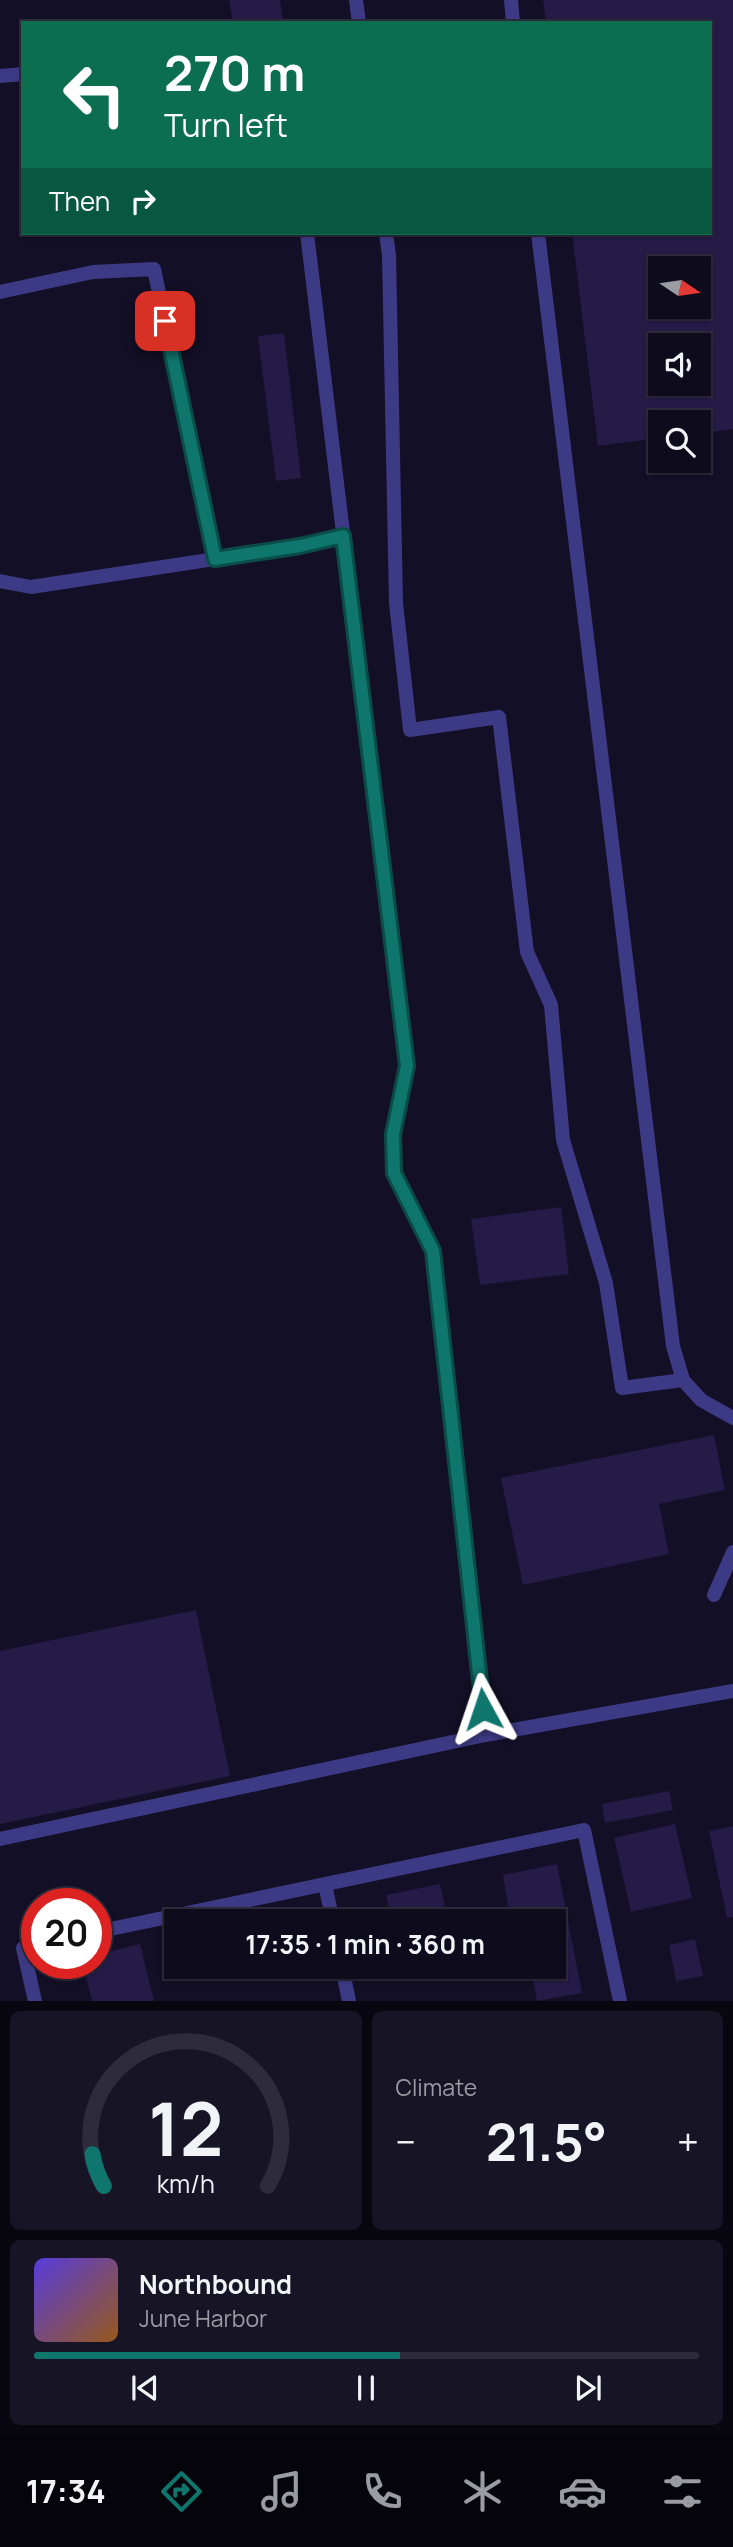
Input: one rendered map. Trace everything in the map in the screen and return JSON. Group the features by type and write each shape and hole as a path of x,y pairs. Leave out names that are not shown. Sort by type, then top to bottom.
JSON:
{"lane":[{"path":"356,0 359,21"},
{"path":"510,0 513,21"},
{"path":"0,76 21,74"},
{"path":"307,235 407,1066 393,1134 394,1173 433,1251 485,1735"},
{"path":"386,235 389,255 396,603 410,730 499,717 527,953 551,1005 564,1140 606,1283 622,1388 683,1380"},
{"path":"538,235 673,1346 683,1380 701,1400 733,1418"},
{"path":"0,292 93,272 154,269 215,559"},
{"path":"0,581 30,587 300,546 343,536"},
{"path":"714,1595 733,1552"},
{"path":"0,1839 485,1735 733,1691"},
{"path":"112,1929 584,1830 620,2001"},
{"path":"325,1884 330,1909"},
{"path":"30,1979 35,2001"},
{"path":"344,1979 349,2001"}],"building":[{"path":"229,0 280,0 283,21 233,21"},
{"path":"543,0 733,0 733,429 711,432 711,410 648,410 648,440 598,446 572,235 712,235 712,21 546,21"},
{"path":"284,333 301,478 276,481 258,336"},
{"path":"561,1207 569,1274 480,1285 471,1219"},
{"path":"714,1435 725,1490 659,1504 669,1554 523,1585 501,1478"},
{"path":"196,1610 230,1776 0,1824 0,1651"},
{"path":"669,1791 673,1810 605,1823 602,1804"},
{"path":"675,1824 692,1898 631,1912 614,1838"},
{"path":"733,1826 733,1917 727,1918 709,1831"},
{"path":"557,1864 566,1909 509,1909 503,1875"},
{"path":"440,1884 445,1909 389,1909 386,1895"},
{"path":"566,1910 582,1993 537,2001 533,1979 566,1979"},
{"path":"695,1939 703,1976 676,1981 669,1945"},
{"path":"140,1944 154,2001 92,2001 87,1979 112,1979 112,1951"}],"route":[{"path":"165,321 215,559 300,546 343,536 407,1066 393,1134 394,1173 433,1251 483,1709"}]}
